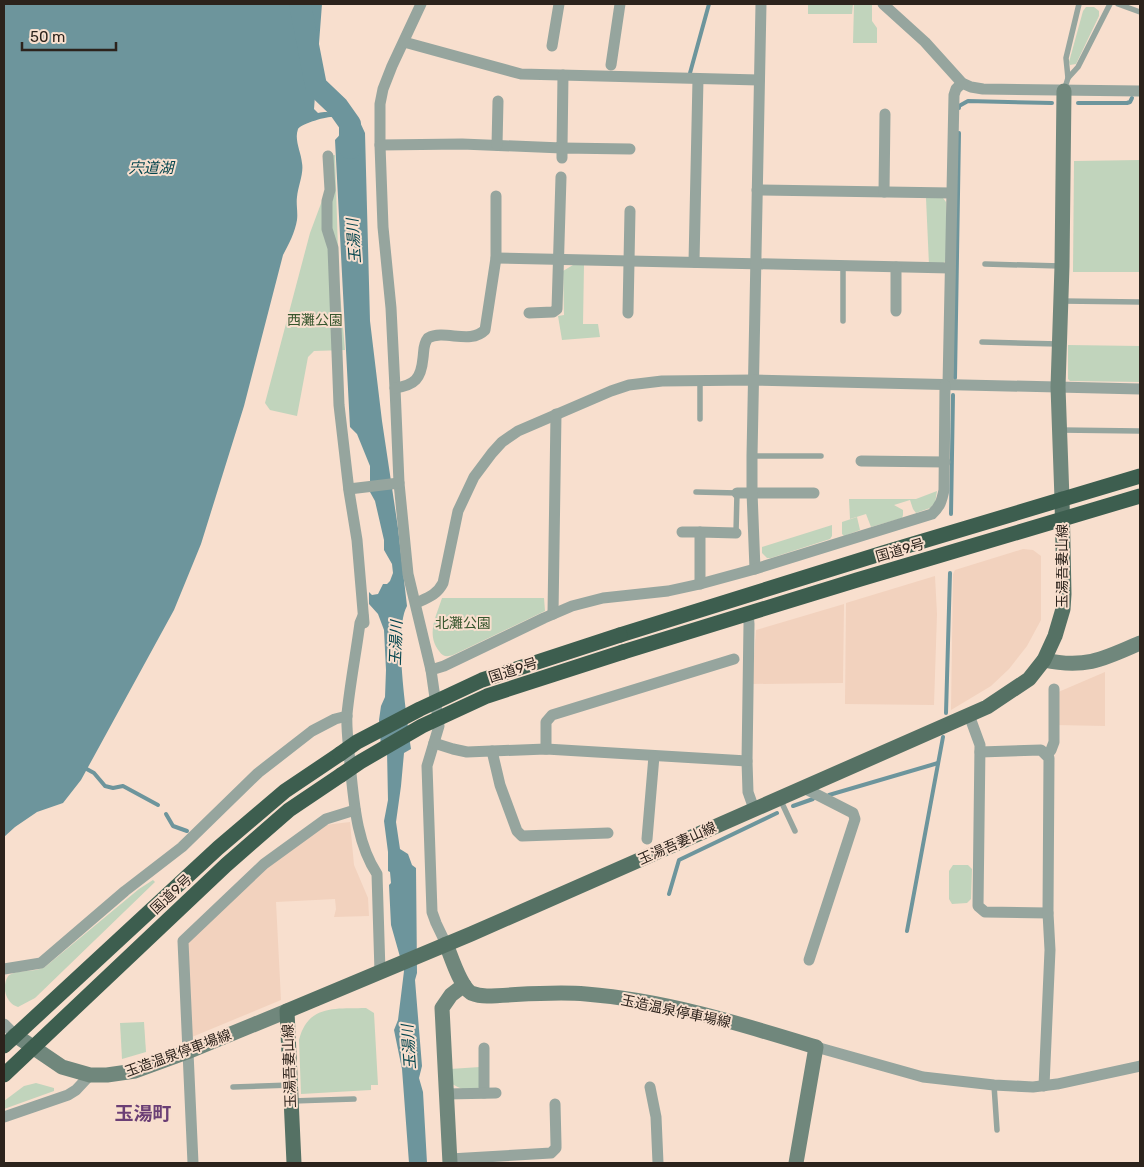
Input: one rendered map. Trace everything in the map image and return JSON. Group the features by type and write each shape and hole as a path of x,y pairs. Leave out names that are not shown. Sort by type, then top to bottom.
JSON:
{"highway":[{"name":"国道9号","path":"4,1046 218,848 284,791 356,742 420,709 482,680 620,635 1140,476"},
{"name":"国道9号","path":"4,1075 226,865 289,810 360,762 422,726 486,696 623,652 1140,496"}],"main road":[{"path":"1062,499 1058,387 1066,84"},
{"name":"玉湯吾妻山線","path":"294,1163 287,1011 431,951 804,788 969,715 1001,698 1029,679 1044,660 1055,636 1063,609 1064,594 1062,499"},
{"path":"1044,660 1069,664 1088,663 1100,660 1140,643"},
{"path":"446,944 464,985 451,995 442,1008 450,1161"},
{"name":"玉造温泉停車場線","path":"464,985 472,993 482,996 585,994 653,1004 699,1013 816,1047"},
{"name":"玉造温泉停車場線","path":"15,1035 62,1067 90,1075 122,1074 187,1052 287,1011"},
{"path":"796,1163 816,1047"}],"street":[{"path":"421,4 383,89 380,104 380,145 383,227 391,308 395,388 396,483 408,574 432,670 439,726 427,766 432,912 446,944"},
{"path":"552,46 560,4"},
{"path":"611,65 620,4"},
{"path":"755,569 752,456 761,4"},
{"path":"883,4 925,42 962,83 971,87 983,89 1066,84 1140,91"},
{"path":"404,42 521,74 759,80"},
{"path":"562,153 563,75"},
{"path":"694,262 698,79"},
{"path":"432,670 572,606 603,598 668,591 700,584 755,569 932,514 938,510 942,500 945,462 954,95 956,89 962,83"},
{"path":"497,145 498,101"},
{"path":"884,192 885,114"},
{"path":"380,145 497,145 562,153 630,150"},
{"path":"328,156 330,190 327,201 327,229 333,248 340,405 357,540 364,618 360,623 347,716 348,737 355,810 370,863 377,874 383,971"},
{"path":"528,313 553,312 557,309 562,177"},
{"path":"757,190 951,194"},
{"path":"395,388 409,386 415,382 421,368 424,346 428,338 436,336 478,336 485,330 496,258 496,196"},
{"path":"628,313 630,211"},
{"path":"496,258 950,268"},
{"path":"896,267 896,311"},
{"path":"416,603 434,594 443,583 458,511 474,477 492,453 509,436 518,431 629,385 700,380 753,380 1140,389"},
{"path":"553,614 556,414"},
{"path":"861,461 945,462"},
{"path":"350,489 396,483"},
{"path":"737,493 814,493"},
{"path":"682,532 736,533"},
{"path":"700,532 700,584"},
{"path":"748,613 747,761 748,792 754,809"},
{"path":"546,749 546,722 552,715 734,659"},
{"path":"1047,755 1054,742 1054,688"},
{"path":"969,715 980,745 978,906 985,912 1048,914"},
{"path":"4,968 40,963 182,847 258,773 312,731 335,719 347,716"},
{"path":"434,742 459,751 546,749 747,761"},
{"path":"980,752 1041,750 1047,755 1050,762 1049,983 1044,1086"},
{"path":"492,751 500,785 517,830 522,836 608,833"},
{"path":"648,839 654,756"},
{"path":"804,788 853,813 855,818 809,960"},
{"path":"193,1163 183,940 264,864 326,819 355,810"},
{"path":"4,1024 15,1035"},
{"path":"816,1047 923,1077 994,1085 1044,1086 1140,1066"},
{"path":"484,1048 484,1093"},
{"path":"4,1117 68,1095 76,1090 90,1075"},
{"path":"650,1087 656,1117 658,1163"},
{"path":"446,1094 496,1092"},
{"path":"450,1161 551,1153 556,1148 555,1104"}],"lane":[{"path":"1066,84 1066,58 1079,4"},
{"path":"1066,84 1078,67 1110,4"},
{"path":"1118,4 1140,12"},
{"path":"984,264 1062,266"},
{"path":"843,321 844,266"},
{"path":"1060,301 1140,302"},
{"path":"982,342 1059,344"},
{"path":"700,380 700,419"},
{"path":"1059,430 1140,431"},
{"path":"752,456 821,456"},
{"path":"696,492 737,493 736,533"},
{"path":"779,798 795,831"},
{"path":"233,1087 291,1085"},
{"path":"994,1085 997,1130"},
{"path":"291,1101 354,1099"}],"shaded area":[{"path":"1023,549 1033,550 1041,556 1041,620 1027,646 1009,669 991,686 951,710 953,574 955,570"},
{"path":"935,576 937,614 934,705 845,704 846,603"},
{"path":"844,604 843,683 752,684 756,630"},
{"path":"1105,672 1105,726 1056,725 1056,693"},
{"path":"350,822 354,865 368,898 369,916 334,917 336,909 335,899 276,902 281,1000 192,1037 185,941 269,865 316,826"}],"green space":[{"path":"808,4 853,4 852,14 808,14"},
{"path":"854,4 872,5 872,21 877,28 877,43 853,43"},
{"path":"1086,7 1094,7 1099,11 1099,16 1076,64 1070,65 1069,62 1083,11"},
{"name":"西灘公園","path":"335,155 339,282 345,350 314,351 308,357 297,416 270,410 265,403 310,233 326,190 326,156"},
{"path":"1140,160 1140,272 1073,272 1074,161"},
{"path":"926,198 943,198 946,202 947,260 942,264 929,265"},
{"path":"573,265 584,265 583,324 598,324 600,337 562,340 558,316 564,315 563,271"},
{"path":"1068,345 1140,346 1140,382 1070,381 1068,379"},
{"path":"937,491 935,503 930,508 916,513 910,500 894,505 903,510 902,518 871,527 866,514 850,519 849,499 916,499"},
{"path":"857,517 860,530 844,536 842,534 842,522"},
{"path":"832,525 832,536 830,539 771,558 767,558 762,553 762,547"},
{"name":"北灘公園","path":"442,598 544,598 545,611 453,655 445,656 435,645 433,638 433,625"},
{"path":"953,865 968,865 972,869 971,899 967,903 952,904 949,899 949,871"},
{"path":"153,880 155,882 35,998 18,1007 10,1002 5,988 9,975 45,967 139,889"},
{"path":"366,1008 374,1013 378,1085 371,1085 371,1090 301,1094 299,1040 303,1028 309,1020 316,1014 334,1009"},
{"path":"144,1022 146,1052 122,1059 120,1023"},
{"path":"480,1067 481,1086 473,1090 466,1090 451,1083 450,1069"},
{"path":"36,1083 54,1088 54,1091 4,1109 4,1101 24,1086"}],"water":[{"name":"宍道湖","path":"4,4 322,4 314,109 318,113 330,112 349,120 355,116 365,133 370,321 407,606 403,618 401,654 404,697 411,749 404,753 396,822 400,849 408,854 412,865 416,868 417,973 415,980 422,1066 419,1078 423,1092 427,1163 409,1163 402,1069 394,1030 398,1020 404,971 391,925 389,885 391,883 390,872 388,871 388,852 384,821 388,800 387,750 381,747 379,720 381,706 385,697 384,630 378,614 369,604 369,592 372,595 378,594 383,584 387,584 390,581 393,573 392,564 384,550 384,540 375,501 370,492 370,466 357,434 350,427 335,140 342,130 343,124 338,119 330,117 320,119 303,125 298,129 297,142 302,175 297,197 296,224 292,238 283,255 244,406 201,544 174,610 81,780 63,803 37,812 4,837"}],"waterway":[{"path":"300,4 316,86 338,107 350,124 350,148"},
{"path":"690,73 709,4"},
{"path":"1078,103 1127,103 1132,98"},
{"path":"959,108 959,106 968,101 1052,103"},
{"path":"955,378 959,133"},
{"path":"951,514 953,395"},
{"path":"946,713 950,573"},
{"path":"907,931 943,737"},
{"path":"829,795 938,763"},
{"path":"83,767 94,773 105,786 113,788 123,786 158,805"},
{"path":"793,806 813,799"},
{"path":"669,894 679,860 777,813"},
{"path":"166,814 173,826 187,831"}],"district":[{"name":"玉湯町","path":"143,1113"}],"water label":[{"name":"玉湯川","path":"354,241"},
{"name":"玉湯川","path":"396,643"},
{"name":"玉湯川","path":"409,1047"}]}
